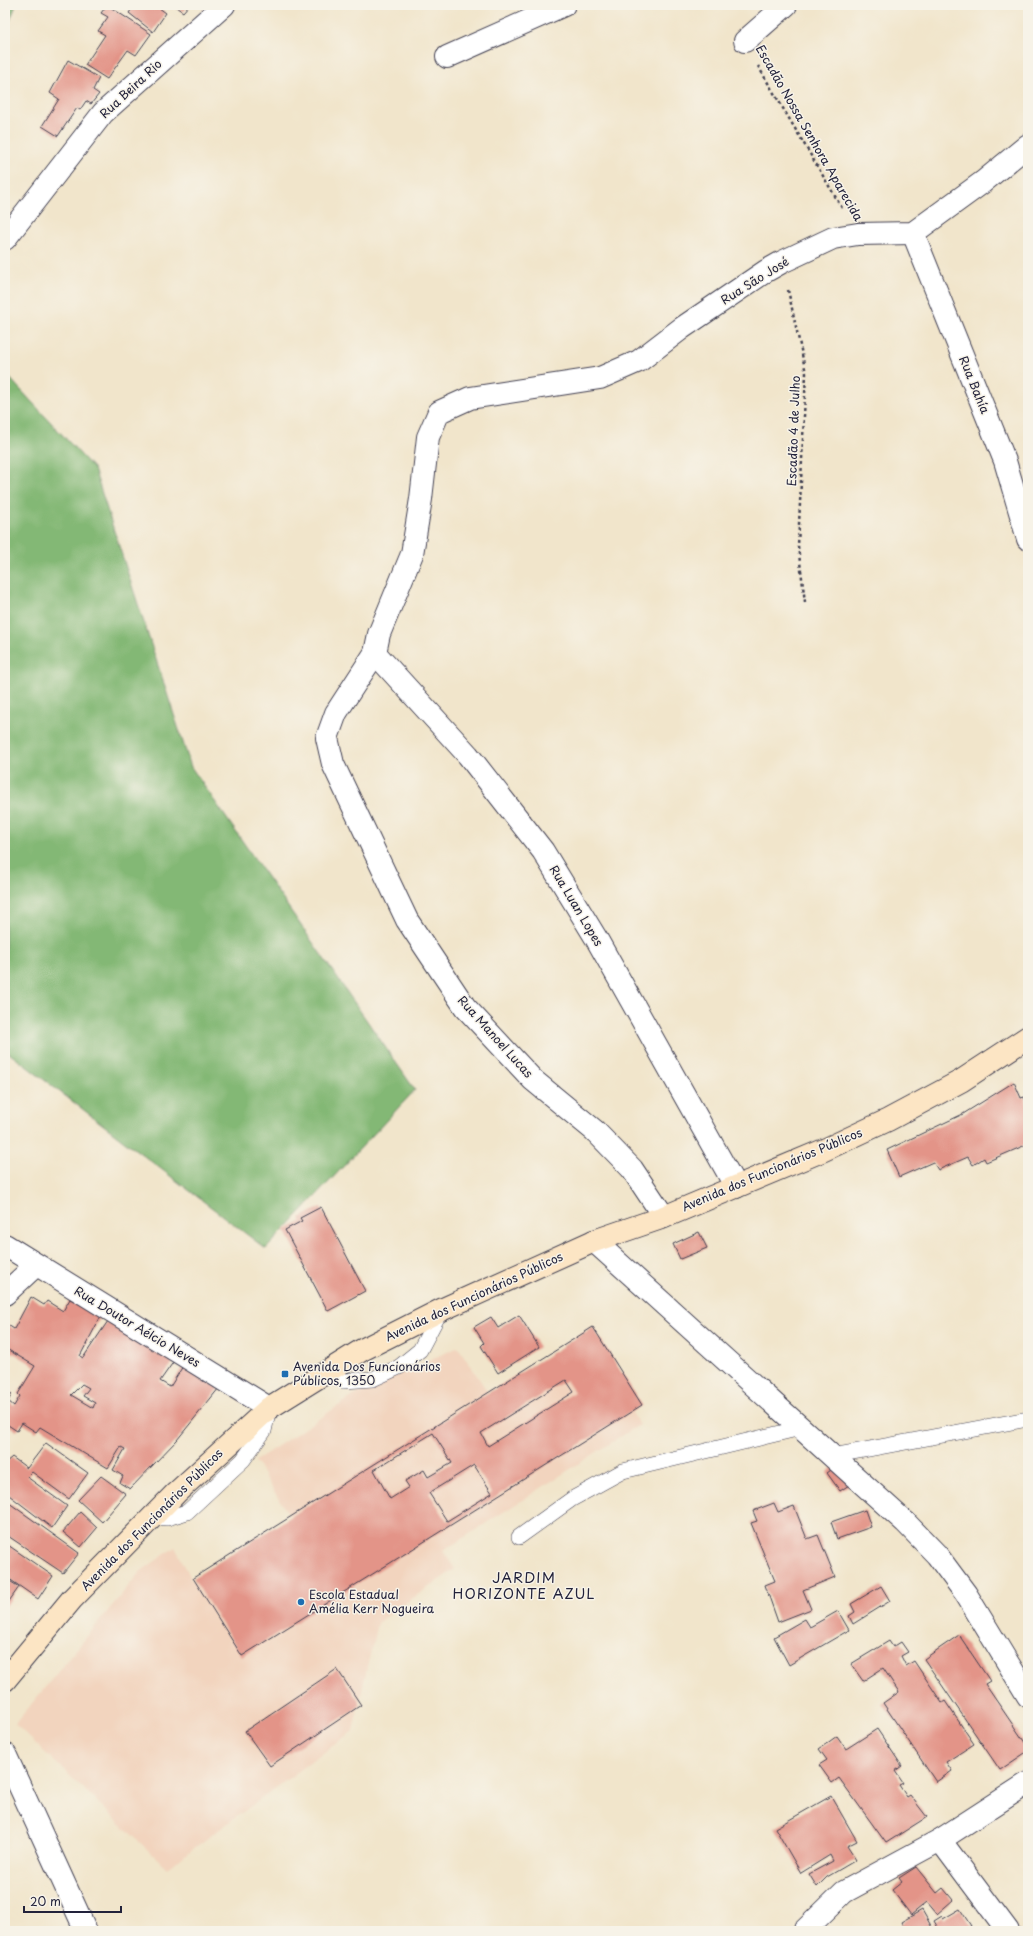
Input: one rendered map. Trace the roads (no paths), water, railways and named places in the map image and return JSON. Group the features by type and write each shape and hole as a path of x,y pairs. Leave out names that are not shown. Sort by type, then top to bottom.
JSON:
{"street":[{"name":"Rua Beira Rio","path":"5,239 103,113 224,5"},
{"path":"447,57 564,5"},
{"path":"745,41 786,5"},
{"path":"913,233 983,182 1028,145"},
{"name":"Rua São José","path":"375,653 379,634 412,554 421,499 428,437 439,412 470,398 600,378 639,361 682,328 766,271 833,238 858,234 913,233"},
{"name":"Rua Bahía","path":"913,233 1005,461 1028,539"},
{"name":"Rua Manoel Lucas","path":"375,653 336,712 328,738 333,764 407,920 465,1007 533,1080 595,1131 632,1169 664,1217"},
{"name":"Rua Luan Lopes","path":"375,653 468,755 543,851 596,938 736,1187"},
{"name":"Avenida dos Funcionários Públicos","path":"5,1680 72,1599 176,1493 270,1408 325,1373 362,1350 441,1310 594,1242 664,1217 824,1150 895,1116 961,1081 1028,1037"},
{"path":"594,1242 905,1522 937,1555 966,1594 1028,1696"},
{"name":"Rua Doutor Aélcio Neves","path":"5,1245 270,1408"},
{"path":"5,1294 36,1265"},
{"path":"5,1754 86,1931"},
{"path":"804,1931 844,1892 940,1840 1028,1783"},
{"path":"940,1840 1008,1931"}],"lane":[{"path":"325,1373 344,1381 373,1379 399,1367 420,1350 441,1310"},
{"path":"832,1456 1028,1419"},
{"path":"519,1537 572,1499 623,1471 801,1428"}],"place":[{"name":"Avenida Dos Funcionários Públicos, 1350","path":"285,1374"},
{"name":"Escola Estadual Amélia Kerr Nogueira","path":"301,1602"}],"district":[{"name":"JARDIM HORIZONTE AZUL","path":"524,1586"}]}
